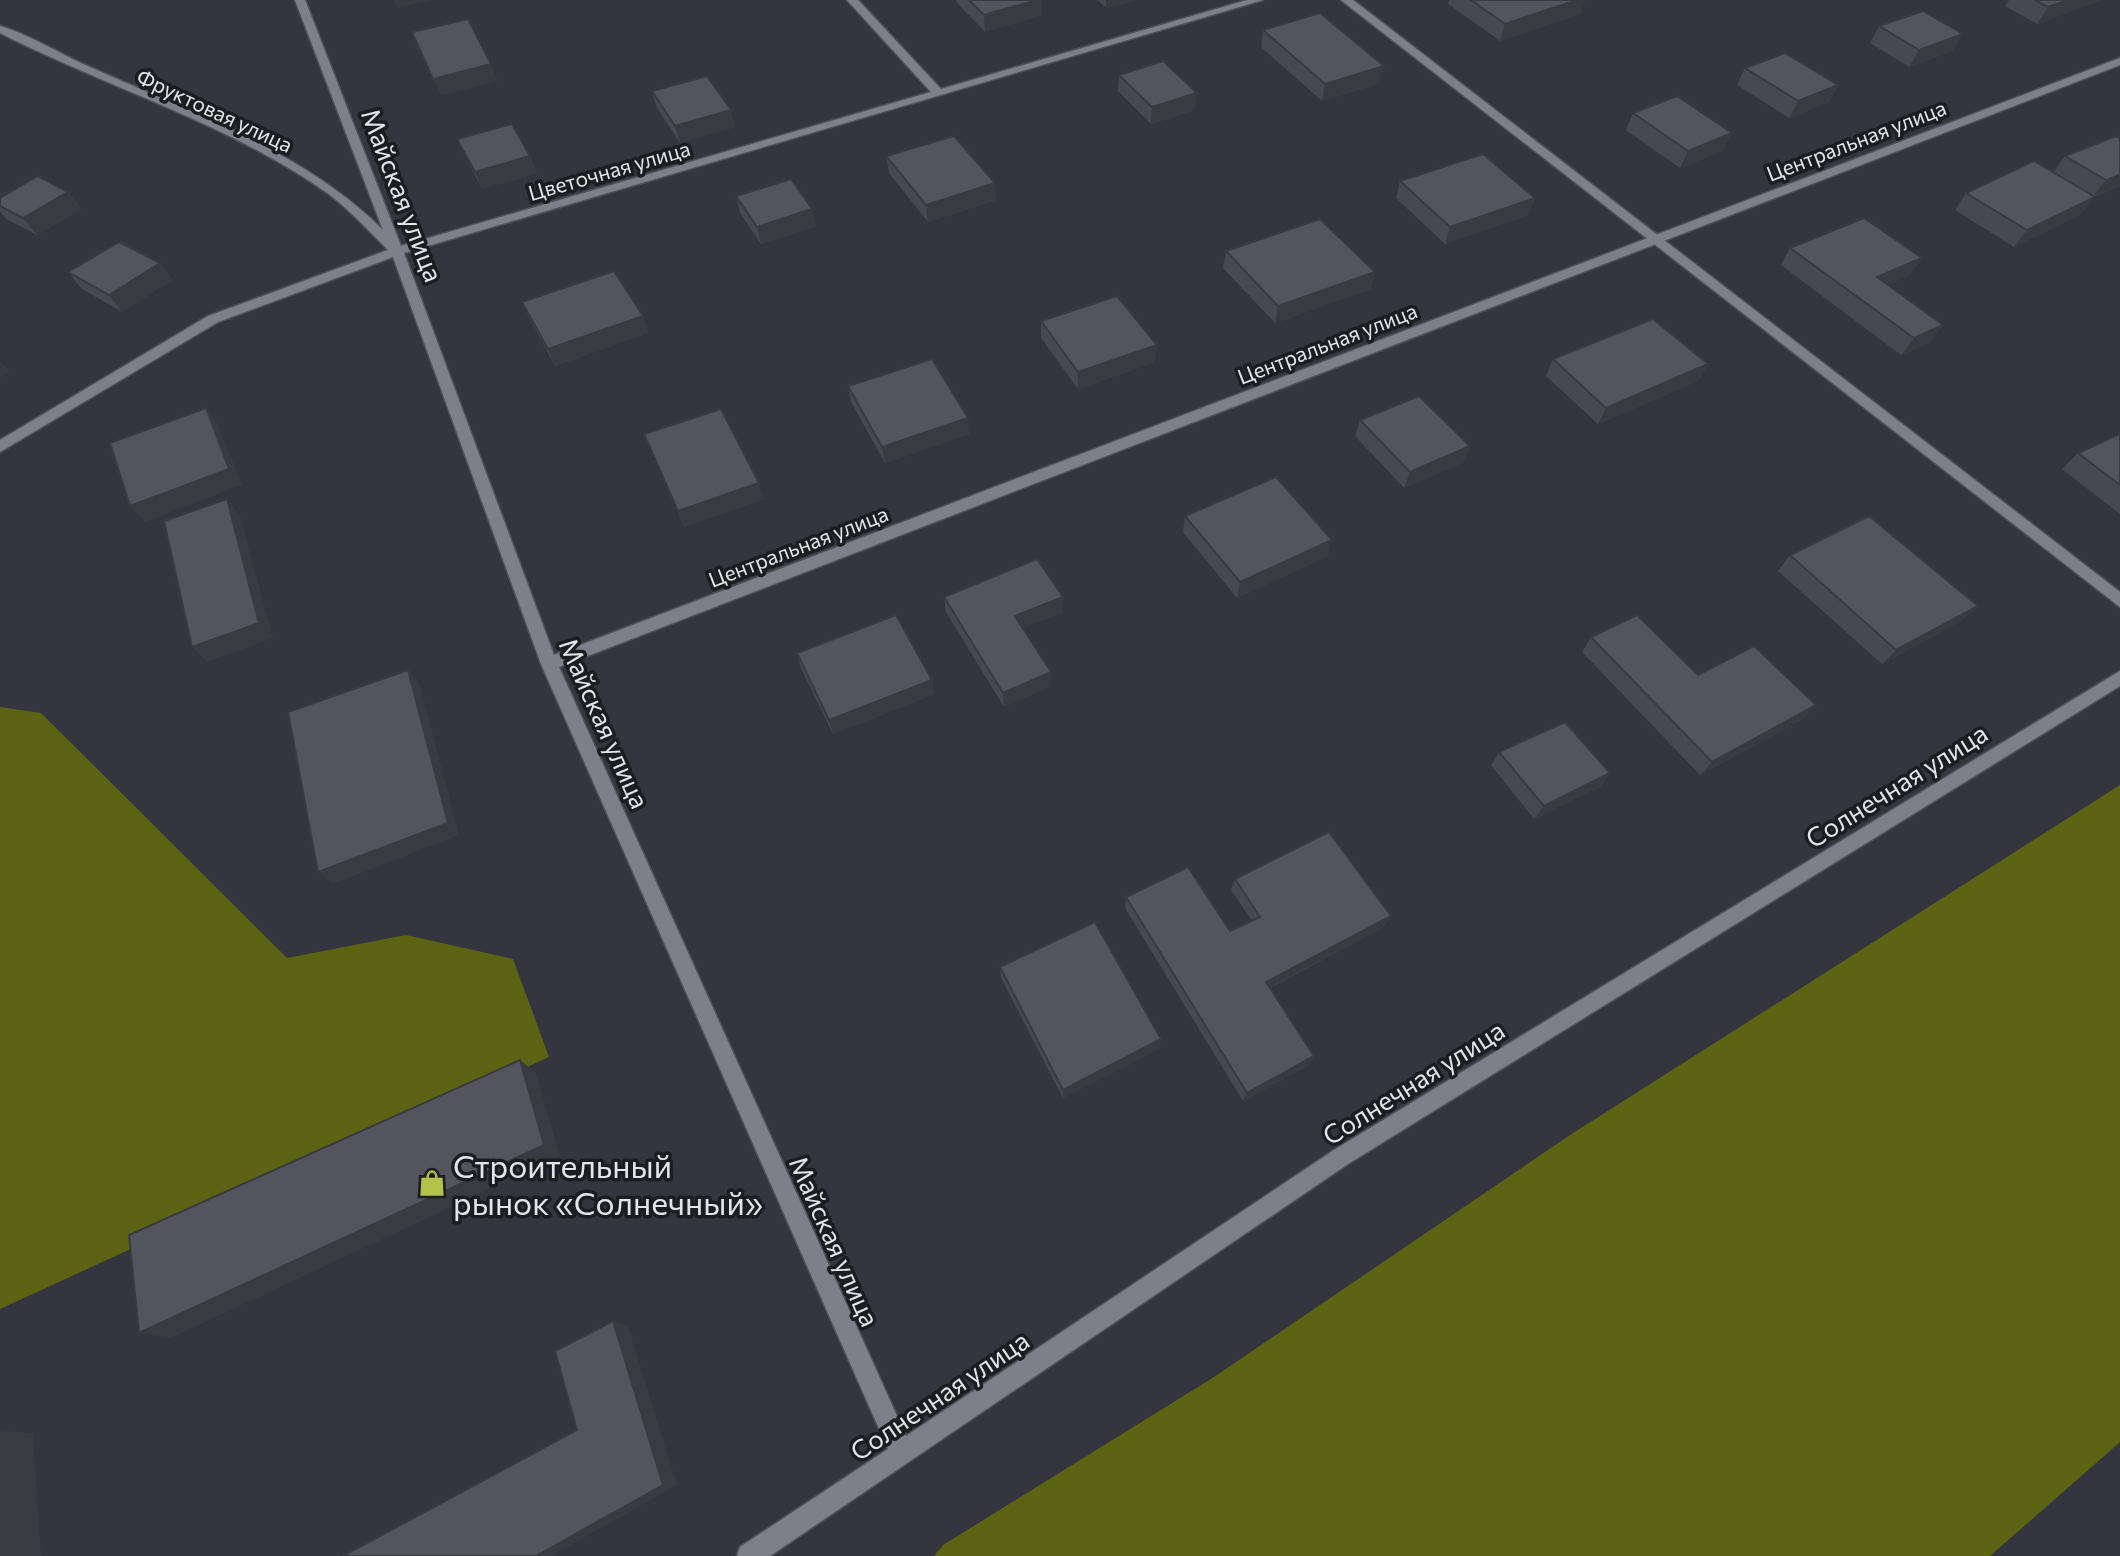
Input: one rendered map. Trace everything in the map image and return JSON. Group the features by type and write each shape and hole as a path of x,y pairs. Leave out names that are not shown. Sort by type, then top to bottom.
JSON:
{"street":[{"name":"Майская улица","path":"300,0 397,251 549,664 901,1452"},
{"path":"852,0 939,94"},
{"name":"Цветочная улица","path":"0,447 212,319 397,251 1258,0"},
{"path":"1346,0 2120,601"},
{"name":"Фруктовая улица","path":"0,29 57,60 263,150 330,189 397,251"},
{"name":"Центральная улица","path":"549,664 2120,61"},
{"name":"Солнечная улица","path":"749,1556 1341,1157 2120,678"}],"green space":[{"path":"0,707 41,713 287,958 406,935 513,959 549,1057 0,1309"},
{"path":"2120,785 2120,1442 1990,1556 934,1556 943,1545 1214,1377 1570,1135"}],"building":[{"path":"969,0 1037,0 984,15"},
{"path":"1471,0 1577,0 1505,24"},
{"path":"2035,0 2069,0 2048,7"},
{"path":"1923,11 1963,34 1919,50 1879,26"},
{"path":"1320,13 1384,66 1325,84 1263,30"},
{"path":"468,19 491,64 433,79 412,32"},
{"path":"1785,53 1838,85 1798,101 1745,68"},
{"path":"1163,61 1197,93 1152,107 1119,75"},
{"path":"707,76 731,110 675,126 652,91"},
{"path":"1677,96 1732,133 1688,151 1633,113"},
{"path":"512,124 530,156 475,172 457,139"},
{"path":"954,136 995,183 926,205 886,156"},
{"path":"2116,136 2120,138 2120,175 2106,180 2065,156"},
{"path":"1483,154 1535,198 1450,227 1400,181"},
{"path":"2034,161 2095,197 2027,230 1966,193"},
{"path":"38,176 68,192 23,218 0,206 0,198"},
{"path":"791,179 812,209 757,227 736,196"},
{"path":"1864,218 1922,258 1877,277 1943,325 1914,338 1790,248"},
{"path":"1320,219 1375,272 1278,306 1226,251"},
{"path":"119,242 160,263 109,295 68,272"},
{"path":"614,271 643,316 548,349 522,302"},
{"path":"1117,296 1157,345 1078,372 1041,321"},
{"path":"1653,319 1708,364 1606,408 1553,359"},
{"path":"932,359 968,418 882,447 848,386"},
{"path":"1419,396 1470,446 1410,472 1360,420"},
{"path":"206,408 229,469 130,506 110,443"},
{"path":"721,409 759,483 678,511 644,434"},
{"path":"2120,434 2120,485 2078,453"},
{"path":"1276,477 1332,540 1240,582 1185,516"},
{"path":"227,499 259,623 192,647 164,521"},
{"path":"1869,516 1978,606 1896,650 1790,555"},
{"path":"1037,559 1063,597 1015,616 1051,672 1003,693 944,597"},
{"path":"896,615 932,680 829,720 797,653"},
{"path":"1637,615 1698,675 1754,646 1816,705 1712,762 1591,637"},
{"path":"408,670 448,823 318,872 288,712"},
{"path":"1565,722 1610,773 1544,806 1499,752"},
{"path":"1329,832 1391,916 1266,982 1314,1056 1247,1093 1126,897 1188,867 1230,931 1260,917 1235,879"},
{"path":"1095,922 1161,1039 1063,1090 1000,967"},
{"path":"520,1060 544,1145 139,1333 129,1235"},
{"path":"613,1321 663,1485 536,1556 343,1556 577,1430 555,1351"},
{"path":"0,1517 2,1556 0,1556"}],"place":[{"name":"Строительный рынок «Солнечный»","path":"432,1183"}]}
